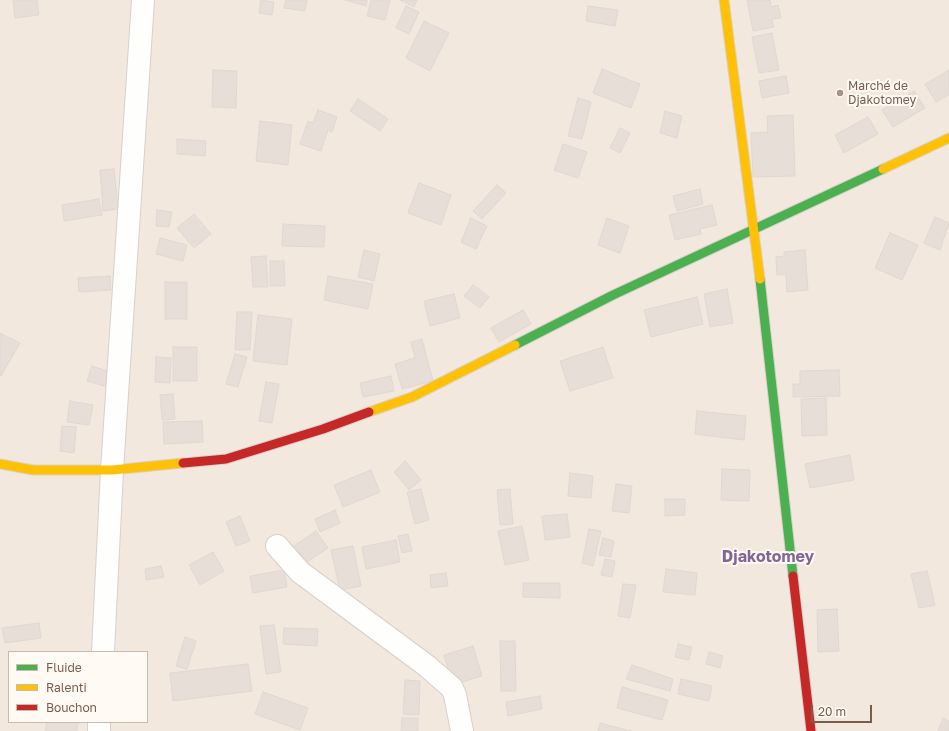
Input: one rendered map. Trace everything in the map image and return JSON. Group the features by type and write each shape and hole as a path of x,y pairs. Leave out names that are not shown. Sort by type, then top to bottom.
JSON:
{"street":[{"path":"103,651 112,470 143,0"},
{"path":"724,0 754,228 811,731"},
{"path":"0,464 33,470 112,470 226,459 323,429 412,397 613,295 949,138"},
{"path":"277,546 300,572 427,666 452,688 455,695 462,731"}],"shaded area":[{"path":"0,0 949,0 949,731 0,731"}],"building":[{"path":"13,0 37,0 39,15 15,18"},
{"path":"261,0 274,2 272,15 259,13"},
{"path":"286,0 307,0 305,11 284,8"},
{"path":"345,0 367,0 366,6"},
{"path":"371,0 390,0 385,20 367,16"},
{"path":"400,0 417,0 414,7"},
{"path":"747,0 770,0 771,7 778,5 781,18 772,19 774,27 753,31"},
{"path":"406,6 419,12 409,34 396,28"},
{"path":"588,6 618,10 615,26 586,21"},
{"path":"424,21 449,33 430,71 406,58"},
{"path":"772,33 779,70 759,73 752,37"},
{"path":"602,69 640,84 631,108 593,93"},
{"path":"213,70 237,71 236,108 212,107"},
{"path":"949,70 949,95 936,102 925,84"},
{"path":"786,76 789,93 762,98 759,81"},
{"path":"914,91 925,108 893,127 882,110"},
{"path":"578,98 591,102 582,139 568,136"},
{"path":"358,99 388,119 380,131 350,111"},
{"path":"318,110 337,117 332,132 328,130 321,151 300,144 308,121 313,123"},
{"path":"665,111 682,116 677,138 660,133"},
{"path":"793,115 795,176 753,177 751,133 768,132 767,116"},
{"path":"868,117 878,134 844,153 835,135"},
{"path":"260,121 292,125 288,165 256,161"},
{"path":"620,128 630,133 620,153 610,148"},
{"path":"177,139 206,141 205,156 177,154"},
{"path":"563,144 587,152 578,178 554,170"},
{"path":"114,169 118,209 103,211 100,170"},
{"path":"419,183 451,195 441,225 408,213"},
{"path":"497,185 506,193 482,219 473,211"},
{"path":"700,189 703,204 677,211 673,196"},
{"path":"99,199 102,215 64,221 62,205"},
{"path":"712,205 717,225 700,229 701,234 675,240 669,215"},
{"path":"157,210 172,212 169,227 156,226"},
{"path":"194,214 211,234 194,248 177,228"},
{"path":"935,217 949,223 940,250 924,243"},
{"path":"471,218 487,226 476,249 461,242"},
{"path":"607,218 629,226 620,253 598,245"},
{"path":"283,224 325,226 324,247 282,246"},
{"path":"890,233 918,245 902,280 875,268"},
{"path":"160,238 187,245 183,261 156,254"},
{"path":"364,250 380,254 374,281 358,277"},
{"path":"805,250 808,290 787,292 786,274 777,275 776,257 784,256 784,252"},
{"path":"266,256 268,287 253,287 251,257"},
{"path":"270,261 284,261 285,286 270,286"},
{"path":"110,276 111,290 79,292 78,278"},
{"path":"328,276 373,284 368,309 324,300"},
{"path":"165,282 187,282 187,319 165,319"},
{"path":"473,285 489,297 480,308 464,296"},
{"path":"727,289 733,323 710,327 704,294"},
{"path":"454,294 460,318 430,326 424,301"},
{"path":"697,297 703,324 651,337 644,310"},
{"path":"523,310 531,324 499,342 491,328"},
{"path":"237,312 252,312 250,350 235,350"},
{"path":"258,315 292,319 287,365 253,361"},
{"path":"0,333 20,343 1,376 0,376"},
{"path":"422,339 433,381 402,389 395,364 415,358 411,342"},
{"path":"173,347 197,347 197,381 173,381"},
{"path":"603,347 613,378 570,391 560,361"},
{"path":"235,354 247,357 238,387 226,384"},
{"path":"156,357 171,358 170,383 155,382"},
{"path":"92,366 116,374 111,388 87,381"},
{"path":"839,370 840,396 793,397 793,384 800,384 800,371"},
{"path":"391,376 394,391 363,397 360,383"},
{"path":"266,382 279,384 272,423 259,421"},
{"path":"173,394 175,419 162,420 160,395"},
{"path":"826,398 827,435 802,436 801,399"},
{"path":"70,401 93,405 89,425 67,422"},
{"path":"697,411 746,416 744,440 695,434"},
{"path":"202,421 203,442 164,444 163,422"},
{"path":"62,426 76,427 74,453 60,451"},
{"path":"850,455 854,480 810,488 805,464"},
{"path":"405,461 421,480 409,490 394,472"},
{"path":"722,469 750,470 749,501 721,500"},
{"path":"371,470 380,492 343,507 334,485"},
{"path":"570,473 593,476 591,498 568,496"},
{"path":"616,484 632,486 629,513 612,511"},
{"path":"421,489 429,520 415,524 407,492"},
{"path":"510,489 513,524 500,525 497,490"},
{"path":"665,499 685,499 685,515 665,516"},
{"path":"335,510 340,523 320,532 315,519"},
{"path":"567,514 570,537 545,540 542,516"},
{"path":"240,516 250,541 236,546 226,522"},
{"path":"522,526 529,560 505,565 498,531"},
{"path":"589,529 601,531 593,566 582,563"},
{"path":"316,531 328,548 300,567 288,550"},
{"path":"408,534 412,551 402,553 398,536"},
{"path":"603,538 614,541 611,557 599,555"},
{"path":"396,540 400,562 366,569 362,547"},
{"path":"353,546 361,586 340,590 331,550"},
{"path":"213,552 224,571 200,585 189,565"},
{"path":"605,559 615,561 612,577 601,575"},
{"path":"161,566 164,577 146,580 145,569"},
{"path":"666,569 697,573 695,595 663,592"},
{"path":"284,570 287,587 253,593 250,576"},
{"path":"927,571 935,605 919,608 911,574"},
{"path":"446,573 448,586 431,588 430,575"},
{"path":"523,583 560,583 560,598 523,597"},
{"path":"623,584 636,585 630,618 618,616"},
{"path":"837,609 839,651 818,652 817,610"},
{"path":"39,623 41,638 5,643 2,628"},
{"path":"274,625 281,672 266,674 260,626"},
{"path":"284,628 318,629 317,646 283,644"},
{"path":"185,637 196,641 187,669 176,666"},
{"path":"500,641 515,641 516,691 501,691"},
{"path":"678,644 692,647 689,660 675,657"},
{"path":"473,646 482,676 453,685 444,655"},
{"path":"709,652 723,656 720,668 706,664"},
{"path":"248,664 252,691 173,701 170,673"},
{"path":"632,665 673,679 670,691 626,679"},
{"path":"681,679 712,686 709,701 678,694"},
{"path":"405,680 420,681 419,715 403,714"},
{"path":"622,687 668,700 662,720 617,708"},
{"path":"263,692 308,708 300,730 255,714"},
{"path":"540,696 542,709 508,716 506,702"},
{"path":"402,718 418,718 418,731 401,731"},
{"path":"943,718 949,721 949,731 938,731"},
{"path":"47,723 78,723 77,731 45,731"},
{"path":"600,723 631,731 598,731"}],"traffic: fast":[{"path":"515,345 613,295 883,169"},
{"path":"760,279 793,576"}],"traffic: slow":[{"path":"724,0 760,279"},
{"path":"883,169 949,138"},
{"path":"369,412 412,397 515,345"},
{"path":"0,464 33,470 112,470 183,463"}],"traffic: jam":[{"path":"183,463 226,459 323,429 369,412"},
{"path":"793,576 811,731"}],"place":[{"name":"Marché de Djakotomey","path":"840,93"}],"district":[{"name":"Djakotomey","path":"768,557"}]}
